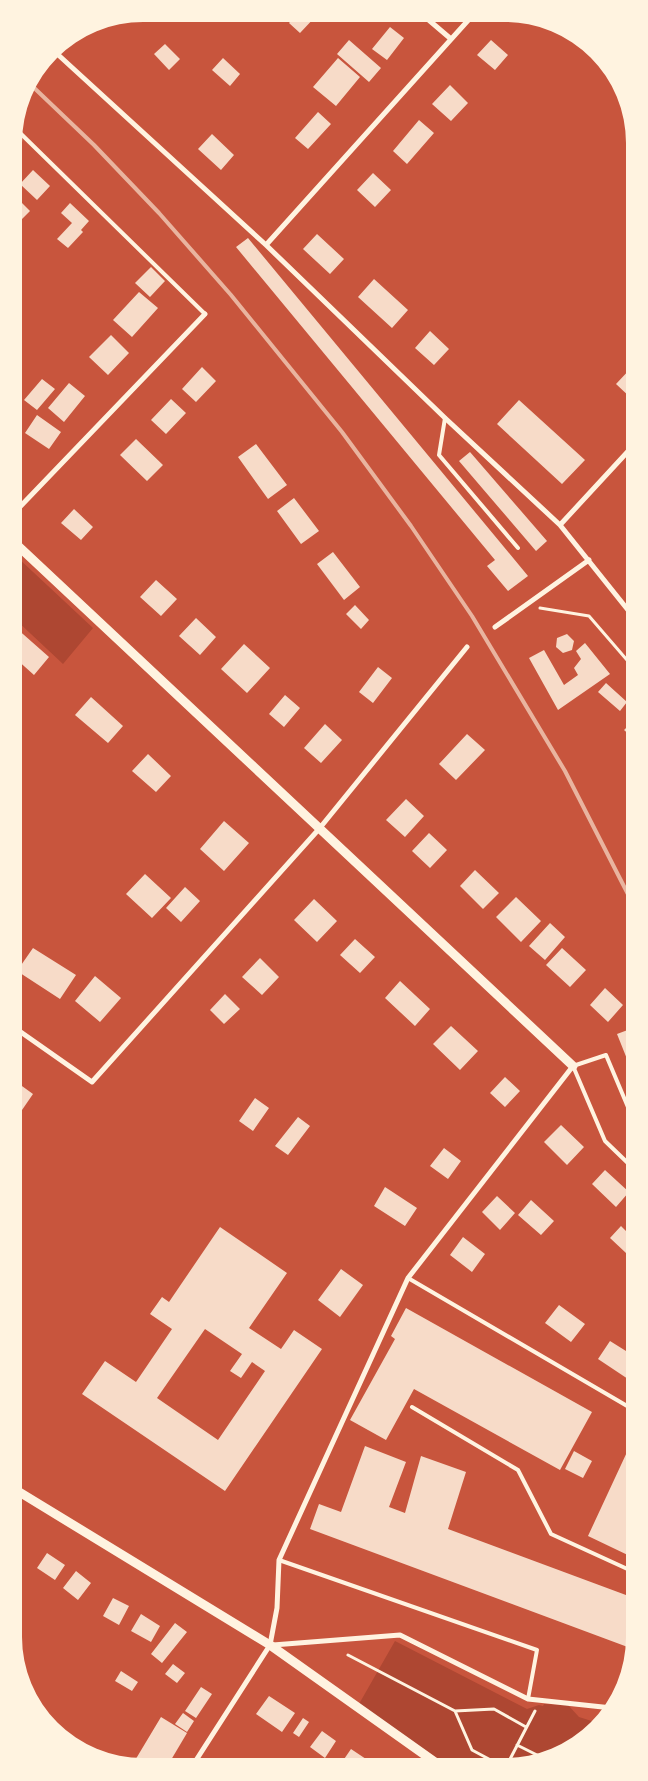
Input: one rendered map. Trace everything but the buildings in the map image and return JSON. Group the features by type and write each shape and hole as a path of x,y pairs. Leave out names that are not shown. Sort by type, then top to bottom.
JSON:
{"street":[{"path":"431,22 451,40"},
{"path":"266,245 467,22"},
{"path":"60,56 266,245 445,418 560,525 626,607"},
{"path":"23,504 205,314"},
{"path":"560,525 626,454"},
{"path":"23,550 573,1066 408,1278 279,1560 277,1608 270,1645 197,1758"},
{"path":"495,627 589,560"},
{"path":"22,1033 92,1082 318,829 467,647"},
{"path":"22,1494 270,1645 428,1758"},
{"path":"270,1645 400,1635 528,1699 603,1707"}],"lane":[{"path":"23,136 205,314"},
{"path":"445,418 439,455 518,548"},
{"path":"625,1100 606,1054 573,1066 605,1141 625,1161"},
{"path":"408,1278 625,1405"},
{"path":"412,1407 518,1470 550,1534 625,1568"},
{"path":"279,1560 537,1650 528,1699"}],"path":[{"path":"538,608 588,616 626,660"},
{"path":"348,1655 455,1711 494,1709 526,1727"},
{"path":"455,1711 472,1750 487,1758"},
{"path":"510,1758 535,1711"},
{"path":"517,1745 535,1754"}],"shaded area":[{"path":"23,562 93,628 63,664 23,626"},
{"path":"395,1641 527,1709 539,1705 543,1706 544,1704 568,1705 579,1717 592,1721 572,1738 558,1746 528,1756 513,1758 437,1758 359,1704"}],"railway":[{"path":"35,89 94,145 159,213 231,295 342,432 411,526 472,616 565,771 626,889"}]}
